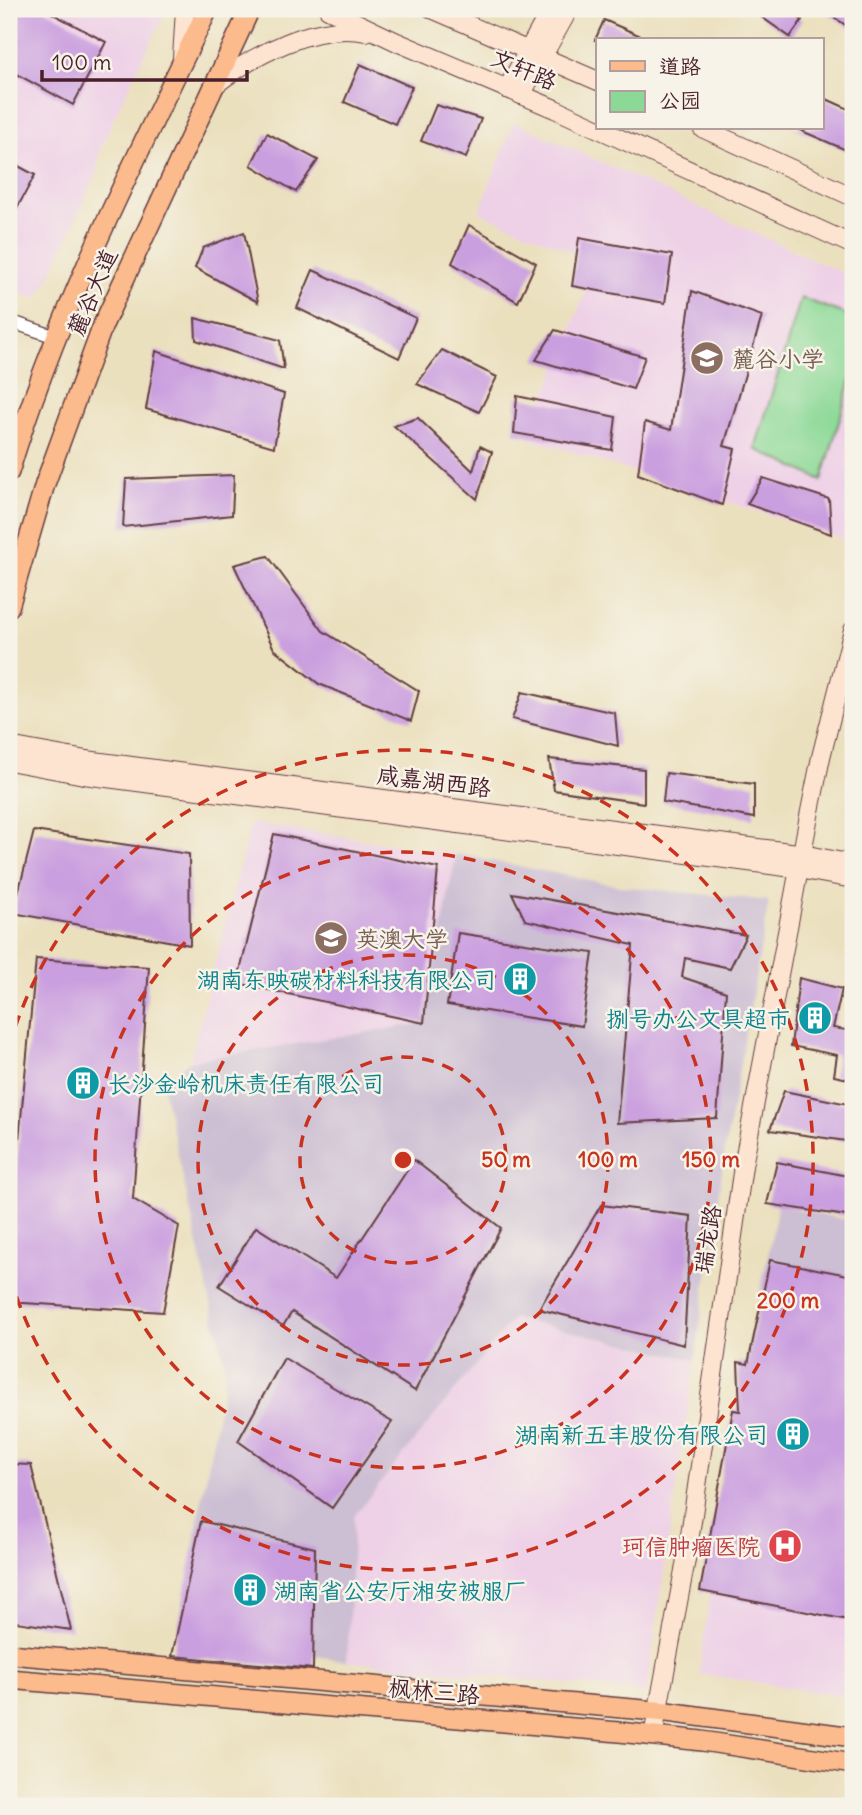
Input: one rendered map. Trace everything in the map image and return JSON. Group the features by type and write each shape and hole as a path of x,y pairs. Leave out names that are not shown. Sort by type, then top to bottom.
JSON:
{"main road":[{"path":"181,65 185,9"},
{"name":"麓谷大道","path":"9,471 56,337 116,198 208,9"},
{"name":"麓谷大道","path":"9,607 45,484 103,325 250,9"},
{"name":"文轩路","path":"328,9 596,129"},
{"name":"文轩路","path":"432,9 596,80"},
{"path":"514,92 535,53 551,9"},
{"path":"535,53 569,9"},
{"path":"215,85 256,57 331,30 350,29 397,42"},
{"name":"文轩路","path":"598,130 853,245"},
{"path":"706,130 853,197"},
{"name":"瑞龙路","path":"658,1736 698,1550 752,1168 821,757 853,630"},
{"name":"瑞龙路","path":"805,863 853,668"},
{"name":"咸嘉湖西路","path":"9,746 86,760 805,863 853,879"},
{"name":"咸嘉湖西路","path":"9,761 84,775 805,863 853,863"},
{"name":"枫林三路","path":"9,1654 662,1712 853,1737"},
{"name":"枫林三路","path":"9,1679 658,1736 853,1764"}],"street":[{"path":"9,321 56,337"}],"shaded area":[{"path":"9,9 167,9 115,115 101,147 96,174 47,282 38,296 32,298 9,289"},
{"name":"麓谷小学","path":"514,122 853,278 853,542 529,438 597,262 479,212"},
{"name":"英澳大学","path":"251,823 456,854 424,1023 190,1061"},
{"path":"456,854 620,886 769,901 725,1149 695,1360 513,1318 354,1516 347,1661 177,1633 226,1371 162,1083 190,1061 424,1023"},
{"path":"778,1206 853,1221 853,1419 739,1394"},
{"path":"513,1318 695,1360 646,1692 347,1661 354,1516"},
{"name":"珂信肿瘤医院","path":"739,1394 853,1419 853,1697 699,1674"}],"green space":[{"path":"801,298 853,317 853,373 822,480 755,449"}],"building":[{"path":"9,9 44,9 106,42 73,105 9,70"},
{"path":"750,9 786,9 802,20 790,37"},
{"path":"822,9 853,9 853,30"},
{"path":"604,20 645,38 596,38 595,40"},
{"path":"360,64 412,87 395,124 344,102"},
{"path":"824,98 853,111 853,153 800,130 824,130"},
{"path":"436,105 481,119 466,158 421,141"},
{"path":"267,133 318,160 296,192 251,165"},
{"path":"9,161 35,175 9,223"},
{"path":"469,225 536,263 518,302 452,263"},
{"path":"244,232 258,302 195,268 203,248"},
{"path":"579,238 672,255 665,303 572,286"},
{"path":"313,270 416,318 399,358 297,308"},
{"path":"692,291 762,316 724,446 735,449 722,505 638,474 645,422 671,430"},
{"path":"195,318 280,340 284,369 196,340"},
{"path":"555,330 645,357 633,389 536,360"},
{"path":"442,350 497,377 479,412 417,384"},
{"path":"156,351 284,394 274,447 146,409"},
{"path":"517,396 616,417 612,450 514,433"},
{"path":"418,418 473,471 480,446 492,452 477,499 394,426"},
{"path":"234,475 232,515 123,527 126,479"},
{"path":"763,478 829,499 831,534 747,504"},
{"path":"268,556 323,631 419,691 411,721 319,684 274,649 234,565"},
{"path":"522,692 615,713 618,746 512,719"},
{"path":"549,759 644,769 644,803 554,790"},
{"path":"666,773 754,784 754,818 663,802"},
{"path":"34,831 189,854 190,945 13,913"},
{"name":"英澳大学","path":"274,834 438,868 424,1023 237,983"},
{"path":"512,893 746,935 730,968 685,958 682,977 726,992 717,1118 617,1123 633,945 525,920"},
{"name":"湖南东映碳材料科技有限公司","path":"458,933 593,953 582,1026 447,1005"},
{"name":"长沙金岭机床责任有限公司","path":"36,959 149,967 133,1199 179,1226 163,1312 9,1302 9,1246"},
{"name":"捌号办公文具超市","path":"799,978 842,989 833,1028 853,1031 853,1080 834,1076 837,1055 791,1046"},
{"path":"784,1091 853,1105 853,1142 770,1130"},
{"path":"414,1160 501,1228 415,1391 292,1312 283,1326 219,1286 256,1227 336,1278"},
{"path":"777,1162 853,1177 853,1217 767,1204"},
{"path":"601,1205 691,1216 684,1345 539,1309"},
{"name":"珂信肿瘤医院","path":"770,1260 853,1276 853,1621 700,1591 733,1410 740,1411 738,1362 748,1364"},
{"path":"284,1358 392,1422 332,1508 238,1441"},
{"path":"9,1464 31,1465 71,1630 9,1621"},
{"name":"湖南省公安厅湘安被服厂","path":"201,1521 315,1548 313,1669 172,1656"}],"place":[{"name":"麓谷小学","path":"707,358"},
{"name":"英澳大学","path":"331,938"},
{"name":"湖南东映碳材料科技有限公司","path":"520,979"},
{"name":"捌号办公文具超市","path":"815,1018"},
{"name":"长沙金岭机床责任有限公司","path":"83,1083"},
{"name":"湖南新五丰股份有限公司","path":"793,1434"},
{"name":"珂信肿瘤医院","path":"785,1546"},
{"name":"湖南省公安厅湘安被服厂","path":"250,1590"}]}
